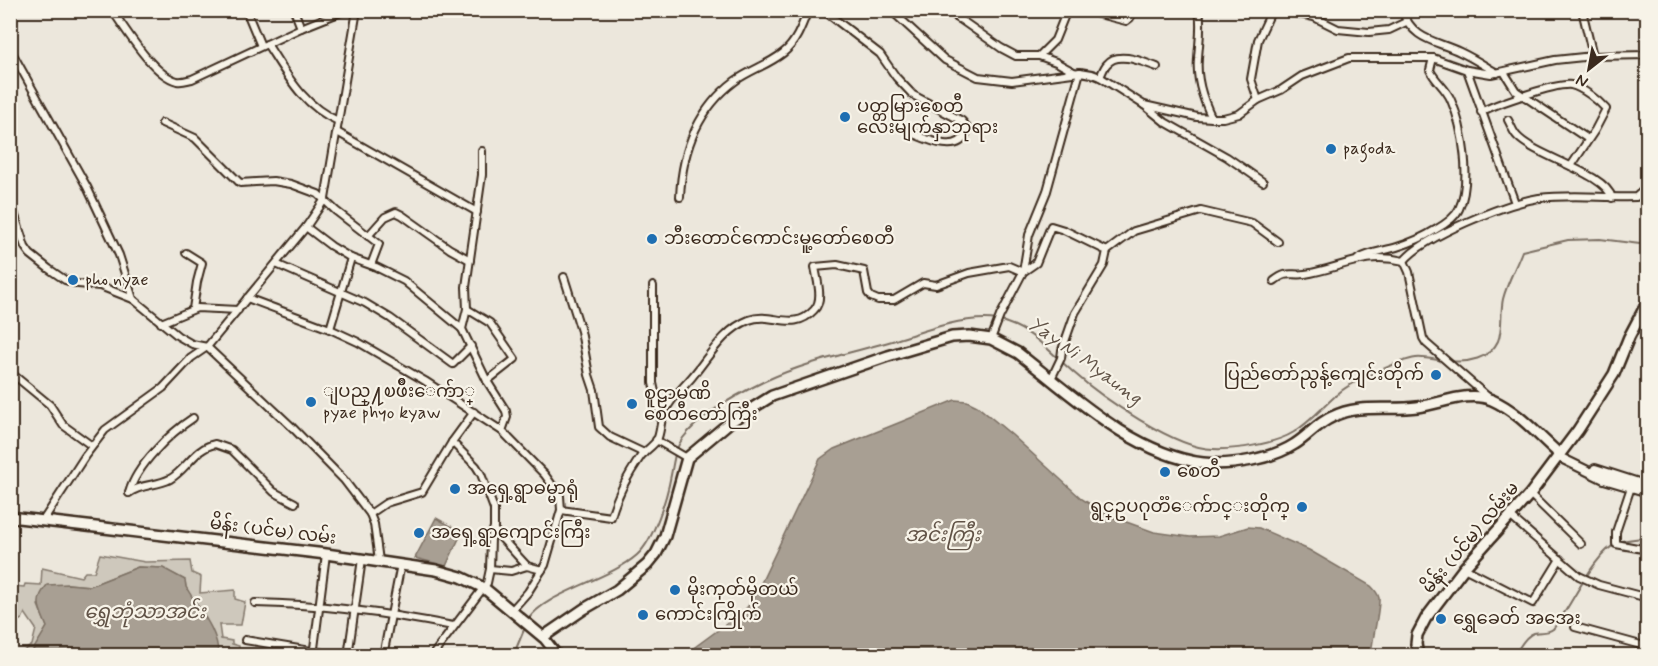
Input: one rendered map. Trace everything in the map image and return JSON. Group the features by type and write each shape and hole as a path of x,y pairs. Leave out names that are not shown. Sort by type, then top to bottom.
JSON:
{"main road":[{"name":"မိန်း (ပင်မ) လမ်းမ","path":"1418,656 1416,644 1421,627 1464,568 1530,494 1597,403 1614,374 1647,302"},
{"path":"558,656 543,637 617,590 648,565 656,554 665,536 683,456 730,422 772,396 937,341 969,336 991,339 1018,353 1108,422 1153,450 1205,463 1246,461 1267,456 1297,443 1331,417 1355,409 1417,407 1467,397 1491,400 1515,413 1559,454"},
{"name":"မိန်း (ပင်မ) လမ်း","path":"10,517 44,519 379,561 462,577 484,588 543,637"}],"street":[{"path":"112,10 142,53 177,81 192,79 301,28 346,10"},
{"path":"246,10 264,45 295,86 312,106 338,121"},
{"path":"294,10 301,28"},
{"path":"44,519 92,446 115,421 163,388 197,352 207,347 306,227 325,199 357,10"},
{"path":"680,197 681,175 704,112 735,81 784,52 795,39 808,10"},
{"path":"823,10 879,54 913,95 957,118 965,123 967,128 963,138 954,144 934,141 911,133"},
{"path":"874,10 891,12 945,60 978,77 1012,81 1078,72"},
{"path":"947,10 1016,56 1039,57 1078,72 1100,77 1144,105 1165,122 1227,157 1263,182"},
{"path":"958,19 967,10"},
{"path":"1039,57 1055,40 1068,10"},
{"path":"1083,10 1126,21 1134,10"},
{"path":"1199,10 1202,25 1198,72 1204,100 1212,118"},
{"path":"1258,100 1251,79 1258,40 1272,10"},
{"path":"1281,10 1314,17 1338,29 1369,32 1389,30 1406,22"},
{"path":"1402,10 1406,22 1423,37 1501,72 1522,96 1588,139"},
{"path":"1582,10 1593,56"},
{"path":"10,49 87,187 119,255 132,299"},
{"path":"1144,105 1197,117 1232,117 1302,76 1350,58 1433,58 1467,70 1491,74 1555,60 1593,56 1647,55"},
{"path":"1100,77 1110,60 1121,58 1157,67"},
{"path":"1358,259 1398,247 1435,230 1451,219 1460,208 1465,178 1463,143 1451,100 1430,70 1433,58"},
{"path":"1467,70 1515,204"},
{"path":"991,339 1023,272 1029,236 1047,191 1078,72"},
{"path":"1481,112 1522,96 1559,86 1572,85 1580,89 1606,110 1571,165"},
{"path":"1508,120 1517,136 1527,145 1571,165 1608,189 1612,198"},
{"path":"162,123 195,138 240,183 291,184 318,194 380,244 371,265"},
{"path":"337,132 477,212"},
{"path":"462,329 467,309 466,287 482,175 482,152"},
{"path":"1404,261 1412,252 1452,228 1515,204 1539,198 1636,197 1646,188 1647,178"},
{"path":"10,200 25,247 30,254 65,280 100,286 132,299 184,340 207,347 292,427 344,480 370,514 374,524 379,561"},
{"path":"1051,379 1061,358 1075,313 1104,265 1107,251 1134,231 1201,211 1252,222 1278,242"},
{"path":"368,236 385,217 396,212 470,260"},
{"path":"1023,272 1036,262 1051,226 1107,251"},
{"path":"306,227 351,258 404,281 462,329 487,381 506,411 507,417 502,431"},
{"path":"186,253 202,263 193,309"},
{"path":"330,329 351,258"},
{"path":"1274,281 1287,273 1303,274 1358,259 1385,258 1404,261"},
{"path":"1404,261 1409,272 1423,338 1431,348 1461,371 1491,400"},
{"path":"276,264 342,292 390,318 453,364 471,346"},
{"path":"561,510 611,517 622,487 644,453 657,440 661,420 674,397 713,348 735,328 748,320 772,318 785,322 796,321 812,312 816,308 819,297 815,267 837,265 864,271 868,293 878,300 894,300 923,283 936,285 969,273 1009,266 1023,272"},
{"path":"564,277 581,331 594,390 599,427 610,437 644,453"},
{"path":"653,286 652,383 661,420"},
{"path":"247,298 358,342 425,381 502,431 545,475 560,496 561,510 548,559 515,614"},
{"path":"161,323 193,309 238,310"},
{"path":"467,309 490,322 515,360 487,381"},
{"path":"10,372 50,405 63,425 92,446"},
{"path":"370,514 392,501 422,492 452,442 474,412"},
{"path":"193,418 161,445 146,462 129,493 140,487 156,485 172,478 202,450 215,444 232,450 274,492 295,503"},
{"path":"657,440 683,456"},
{"path":"432,656 484,588 490,569 491,539 494,530 494,509 482,474 452,442"},
{"path":"1559,454 1603,473 1647,486"},
{"path":"1559,454 1604,479 1647,492"},
{"path":"1631,487 1616,542 1647,550"},
{"path":"1530,494 1581,544"},
{"path":"1511,517 1586,579 1647,598"},
{"path":"494,530 527,567"},
{"path":"313,654 326,554"},
{"path":"348,656 362,559"},
{"path":"1464,568 1533,603 1560,559"},
{"path":"383,656 401,564"},
{"path":"490,569 511,571 527,567 542,570"},
{"path":"255,603 319,605 391,614 453,627"},
{"path":"1575,627 1647,647"},
{"path":"245,640 313,654 341,656"}],"shaded area":[{"path":"100,554 145,562 190,561 192,573 201,577 200,593 235,590 235,599 245,602 241,625 219,625 221,639 232,641 232,644 239,646 238,655 218,655 218,649 186,587 185,580 162,568 138,567 90,586 68,584 38,605 47,627 30,655 18,655 32,645 36,629 25,613 22,619 11,625 11,588 13,586 24,587 25,584 41,585 42,568 81,577 85,572 94,572"}],"water":[{"name":"အင်းကြီး","path":"955,400 967,401 977,406 1082,499 1107,515 1154,532 1190,537 1219,536 1248,527 1259,528 1309,550 1371,586 1379,598 1371,655 1164,656 1078,652 1065,656 684,655 744,611 753,600 820,459 834,449"},
{"path":"436,518 462,532 446,566 415,558"},
{"name":"ရွှေဘုံသာအင်း","path":"138,567 163,568 185,580 186,587 215,637 218,655 30,655 47,627 39,601 47,585 90,586"}],"waterway":[{"name":"Yay Ni Myaung","path":"1450,361 1464,361 1484,356 1498,341 1502,304 1522,251 1568,240 1600,239 1648,245"},
{"name":"Yay Ni Myaung","path":"528,620 536,610 548,602 610,572 637,555 649,539 663,506 678,447 683,438 700,421 732,398 754,386 780,374 828,358 962,321 993,319 1016,327 1034,338 1101,395 1140,420 1179,440 1198,447 1213,449 1255,445 1286,436 1306,423 1346,387 1388,367 1416,358 1444,361"},
{"path":"1514,656 1528,637 1537,632 1553,629 1592,568 1609,548 1622,541 1648,537"},
{"name":"Yay Ni Myaung","path":"513,656 526,625"}],"place":[{"name":"ပတ္တမြား‌စေတီ‌ လေးမျက်နှာဘုရား","path":"845,117"},
{"name":"pagoda","path":"1331,149"},
{"name":"ဘီးတောင်ကောင်းမူ့တော်စေတီ","path":"652,239"},
{"name":"pho nyae","path":"73,280"},
{"name":"ပြည်‌‌တော်ညွန့်ကျေင်းတိုက်","path":"1436,375"},
{"name":"ျပည္႔ၿဖိဳးေက်ာ္ pyae phyo kyaw","path":"311,402"},
{"name":"စူဠာမဏိ စေတီတော်ကြီး","path":"632,404"},
{"name":"စေတီ","path":"1165,472"},
{"name":"အရှေ့ရွာဓမ္မာရုံ","path":"455,489"},
{"name":"ရွင္ဥပဂုတၱေက်ာင္းတိုက္","path":"1302,507"},
{"name":"အရှေ့ရွာကျောင်းကြီး","path":"419,533"},
{"name":"မိုးကုတ်မိုတယ်","path":"675,590"},
{"name":"ကောင်းကြိုက်","path":"643,615"},
{"name":"ရွှေခေတ် အအေး","path":"1441,619"}]}
